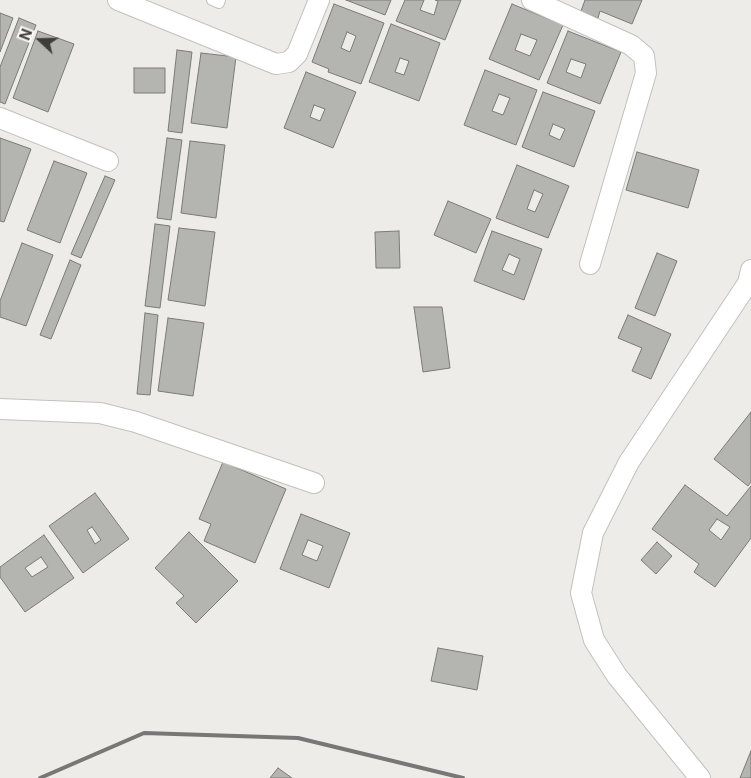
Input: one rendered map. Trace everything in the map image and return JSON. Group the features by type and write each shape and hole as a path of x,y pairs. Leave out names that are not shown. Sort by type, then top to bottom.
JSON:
{"street":[{"path":"118,0 276,64 289,62 297,54 319,0"},
{"path":"532,0 631,45 644,56 646,73 590,264"},
{"path":"0,118 108,161"},
{"path":"700,778 617,676 594,640 581,594 593,533 629,462 750,279"},
{"path":"0,409 100,413 136,422 314,483"}],"lane":[{"path":"212,0 219,3 220,0"}],"building":[{"path":"346,0 391,0 385,15"},
{"path":"405,0 424,0 420,10 434,15 438,1 435,0 461,0 445,40 396,21"},
{"path":"585,0 642,0 632,24 600,11 598,18 581,11"},
{"path":"334,4 384,23 361,84 328,72 329,69 312,62","holes":["347,32 356,36 350,52 341,48"]},
{"path":"512,4 563,25 539,80 489,59","holes":["521,34 537,40 530,56 515,50"]},
{"path":"0,13 13,18 0,52"},
{"path":"19,18 36,25 5,104 0,102 0,67"},
{"path":"391,24 440,43 419,101 369,82","holes":["400,58 409,61 404,75 395,72"]},
{"path":"38,31 74,44 48,112 13,98"},
{"path":"568,31 621,52 600,104 547,83","holes":["571,59 586,64 581,78 566,72"]},
{"path":"177,50 192,52 182,133 168,131"},
{"path":"201,53 236,57 227,128 191,123"},
{"path":"134,68 165,68 165,93 134,93"},
{"path":"485,70 537,90 516,145 464,125","holes":["499,94 510,98 503,115 492,111"]},
{"path":"306,72 356,92 333,148 284,128","holes":["314,105 325,109 320,121 310,117"]},
{"path":"543,92 595,111 574,167 522,147","holes":["553,124 565,129 560,140 549,135"]},
{"path":"0,138 31,149 4,222 0,221"},
{"path":"167,138 182,140 171,220 157,218"},
{"path":"190,141 225,145 216,218 181,213"},
{"path":"637,152 699,170 688,208 626,190"},
{"path":"54,161 87,173 60,243 27,230"},
{"path":"517,165 569,186 548,238 496,218","holes":["534,190 543,194 535,212 527,209"]},
{"path":"105,176 115,180 81,258 71,254"},
{"path":"448,201 491,219 476,253 434,235"},
{"path":"155,224 170,226 160,308 145,306"},
{"path":"179,228 215,232 205,306 168,300"},
{"path":"399,231 400,268 376,268 375,232"},
{"path":"492,231 542,249 524,300 474,281","holes":["509,254 520,259 514,275 502,270"]},
{"path":"22,243 53,255 26,326 0,317 0,301"},
{"path":"657,253 677,261 655,316 635,308"},
{"path":"70,260 81,265 51,339 40,335"},
{"path":"414,307 442,307 450,368 423,372"},
{"path":"145,313 158,315 150,395 137,394"},
{"path":"628,315 671,334 651,379 632,371 642,348 618,338"},
{"path":"168,318 204,323 193,396 158,391"},
{"path":"751,412 751,482 748,486 714,459"},
{"path":"223,462 286,489 255,563 204,541 211,524 199,519"},
{"path":"685,485 727,516 751,486 751,538 715,587 694,572 699,564 652,529","holes":["717,519 730,527 721,540 709,530"]},
{"path":"95,493 129,539 83,573 49,526","holes":["92,527 101,540 95,544 87,530"]},
{"path":"301,514 350,533 329,588 280,569","holes":["308,540 323,546 317,561 302,555"]},
{"path":"189,532 238,581 196,623 176,603 184,596 155,568"},
{"path":"44,535 74,578 25,612 0,577 0,567","holes":["41,557 48,567 32,577 25,568"]},
{"path":"657,542 672,556 656,574 641,560"},
{"path":"438,648 483,656 477,690 431,681"},
{"path":"751,751 751,778 740,778"},
{"path":"278,768 292,778 270,778"}],"railway":[{"path":"40,778 144,733 298,738 463,778"}]}
